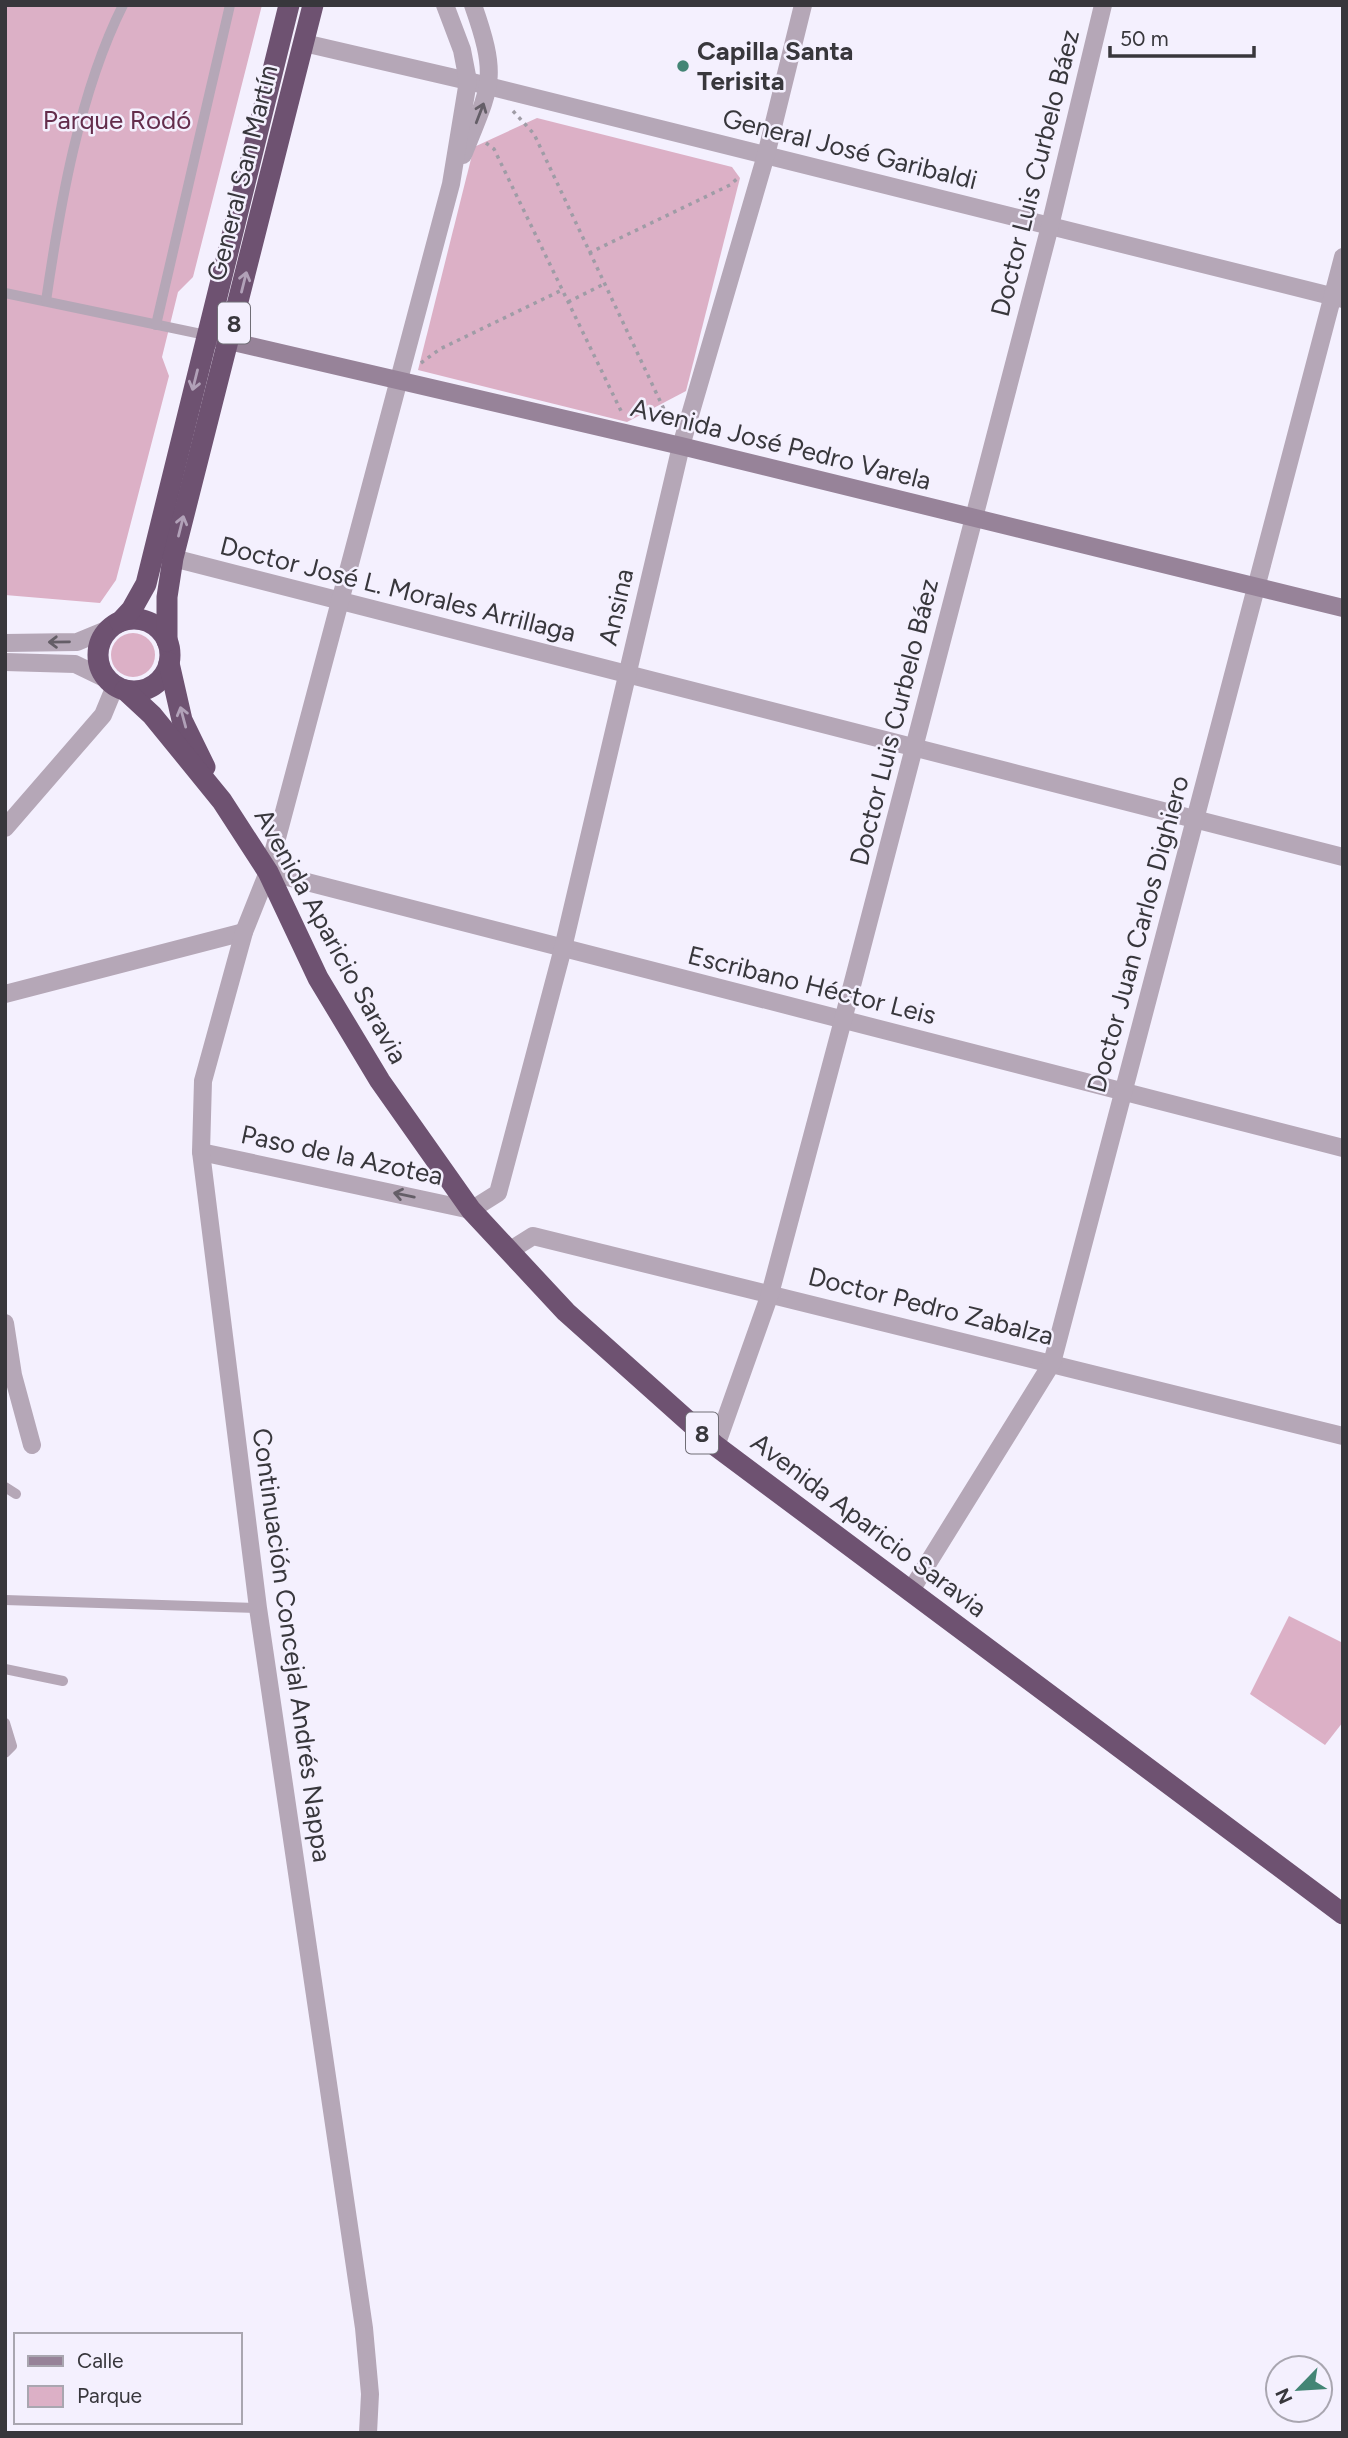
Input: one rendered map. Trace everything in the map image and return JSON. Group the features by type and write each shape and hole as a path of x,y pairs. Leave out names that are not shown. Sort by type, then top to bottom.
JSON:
{"highway":[{"name":"General San Martín","path":"115,625 132,609 146,584 289,5"},
{"name":"General San Martín","path":"167,641 167,597 173,558 313,5"},
{"path":"115,625 142,620 153,624 167,641"},
{"name":"8","path":"115,625 99,646 98,658 116,685"},
{"name":"8","path":"167,641 169,663"},
{"path":"116,685 137,691 158,683 169,663"},
{"name":"Avenida Aparicio Saravia","path":"169,663 182,720 222,801"},
{"name":"Avenida Aparicio Saravia","path":"116,685 152,715 222,801 268,872 331,1001 380,1082 471,1210 566,1312 716,1446 1343,1914"}],"street":[{"path":"445,5 462,50 468,81 451,184"},
{"path":"451,184 490,86 486,43 473,5"},
{"name":"Ansina","path":"471,1210 498,1193 563,948 681,446 766,155 803,5"},
{"name":"Doctor Luis Curbelo Báez","path":"716,1446 770,1294 844,1020 1050,226 1103,5"},
{"name":"General José Garibaldi","path":"304,43 490,86 1338,297"},
{"name":"Continuación Concejal Andrés Nappa","path":"368,2433 370,2394 364,2328 258,1608 201,1152 203,1081 244,932 268,872 451,184"},
{"name":"Doctor Juan Carlos Dighiero","path":"910,1592 1052,1363 1256,587 1338,297 1343,257"},
{"name":"Avenida José Pedro Varela","path":"206,335 681,446 1343,608"},
{"name":"Doctor José L. Morales Arrillaga","path":"173,558 1343,857"},
{"path":"5,643 77,642 115,625"},
{"path":"5,662 75,664 116,685 103,715 5,828"},
{"name":"Escribano Héctor Leis","path":"268,872 1343,1147"},
{"path":"5,994 244,932"},
{"name":"Paso de la Azotea","path":"201,1152 471,1210"},
{"name":"Doctor Pedro Zabalza","path":"509,1251 533,1236 1343,1436"},
{"path":"5,1323 13,1375 32,1446"}],"lane":[{"path":"46,301 82,121 96,71 123,5"},
{"path":"156,325 230,5"},
{"path":"5,293 206,335"},
{"path":"5,1488 16,1494"},
{"path":"5,1600 258,1608"},
{"path":"5,1669 63,1681"},
{"path":"5,1723 12,1746 5,1753"}],"path":[{"path":"490,86 534,134 681,446"},
{"path":"472,132 494,149 632,435"},
{"path":"589,253 730,185 766,155"},
{"path":"568,302 604,284"},
{"path":"400,379 440,349 562,290"}],"green space":[{"name":"Parque Rodó","path":"5,5 262,5 193,277 178,292 162,357 169,376 116,580 100,603 5,595"},
{"path":"537,118 732,167 740,178 686,391 627,422 418,370 474,147"},
{"path":"133,633 142,634 149,639 154,646 154,664 149,671 142,676 133,677 124,676 117,671 112,664 111,655 112,646 117,639 124,634"},
{"path":"1289,1616 1343,1643 1343,1722 1325,1745 1250,1694"}],"place":[{"name":"Capilla Santa Terisita","path":"683,66"}]}
